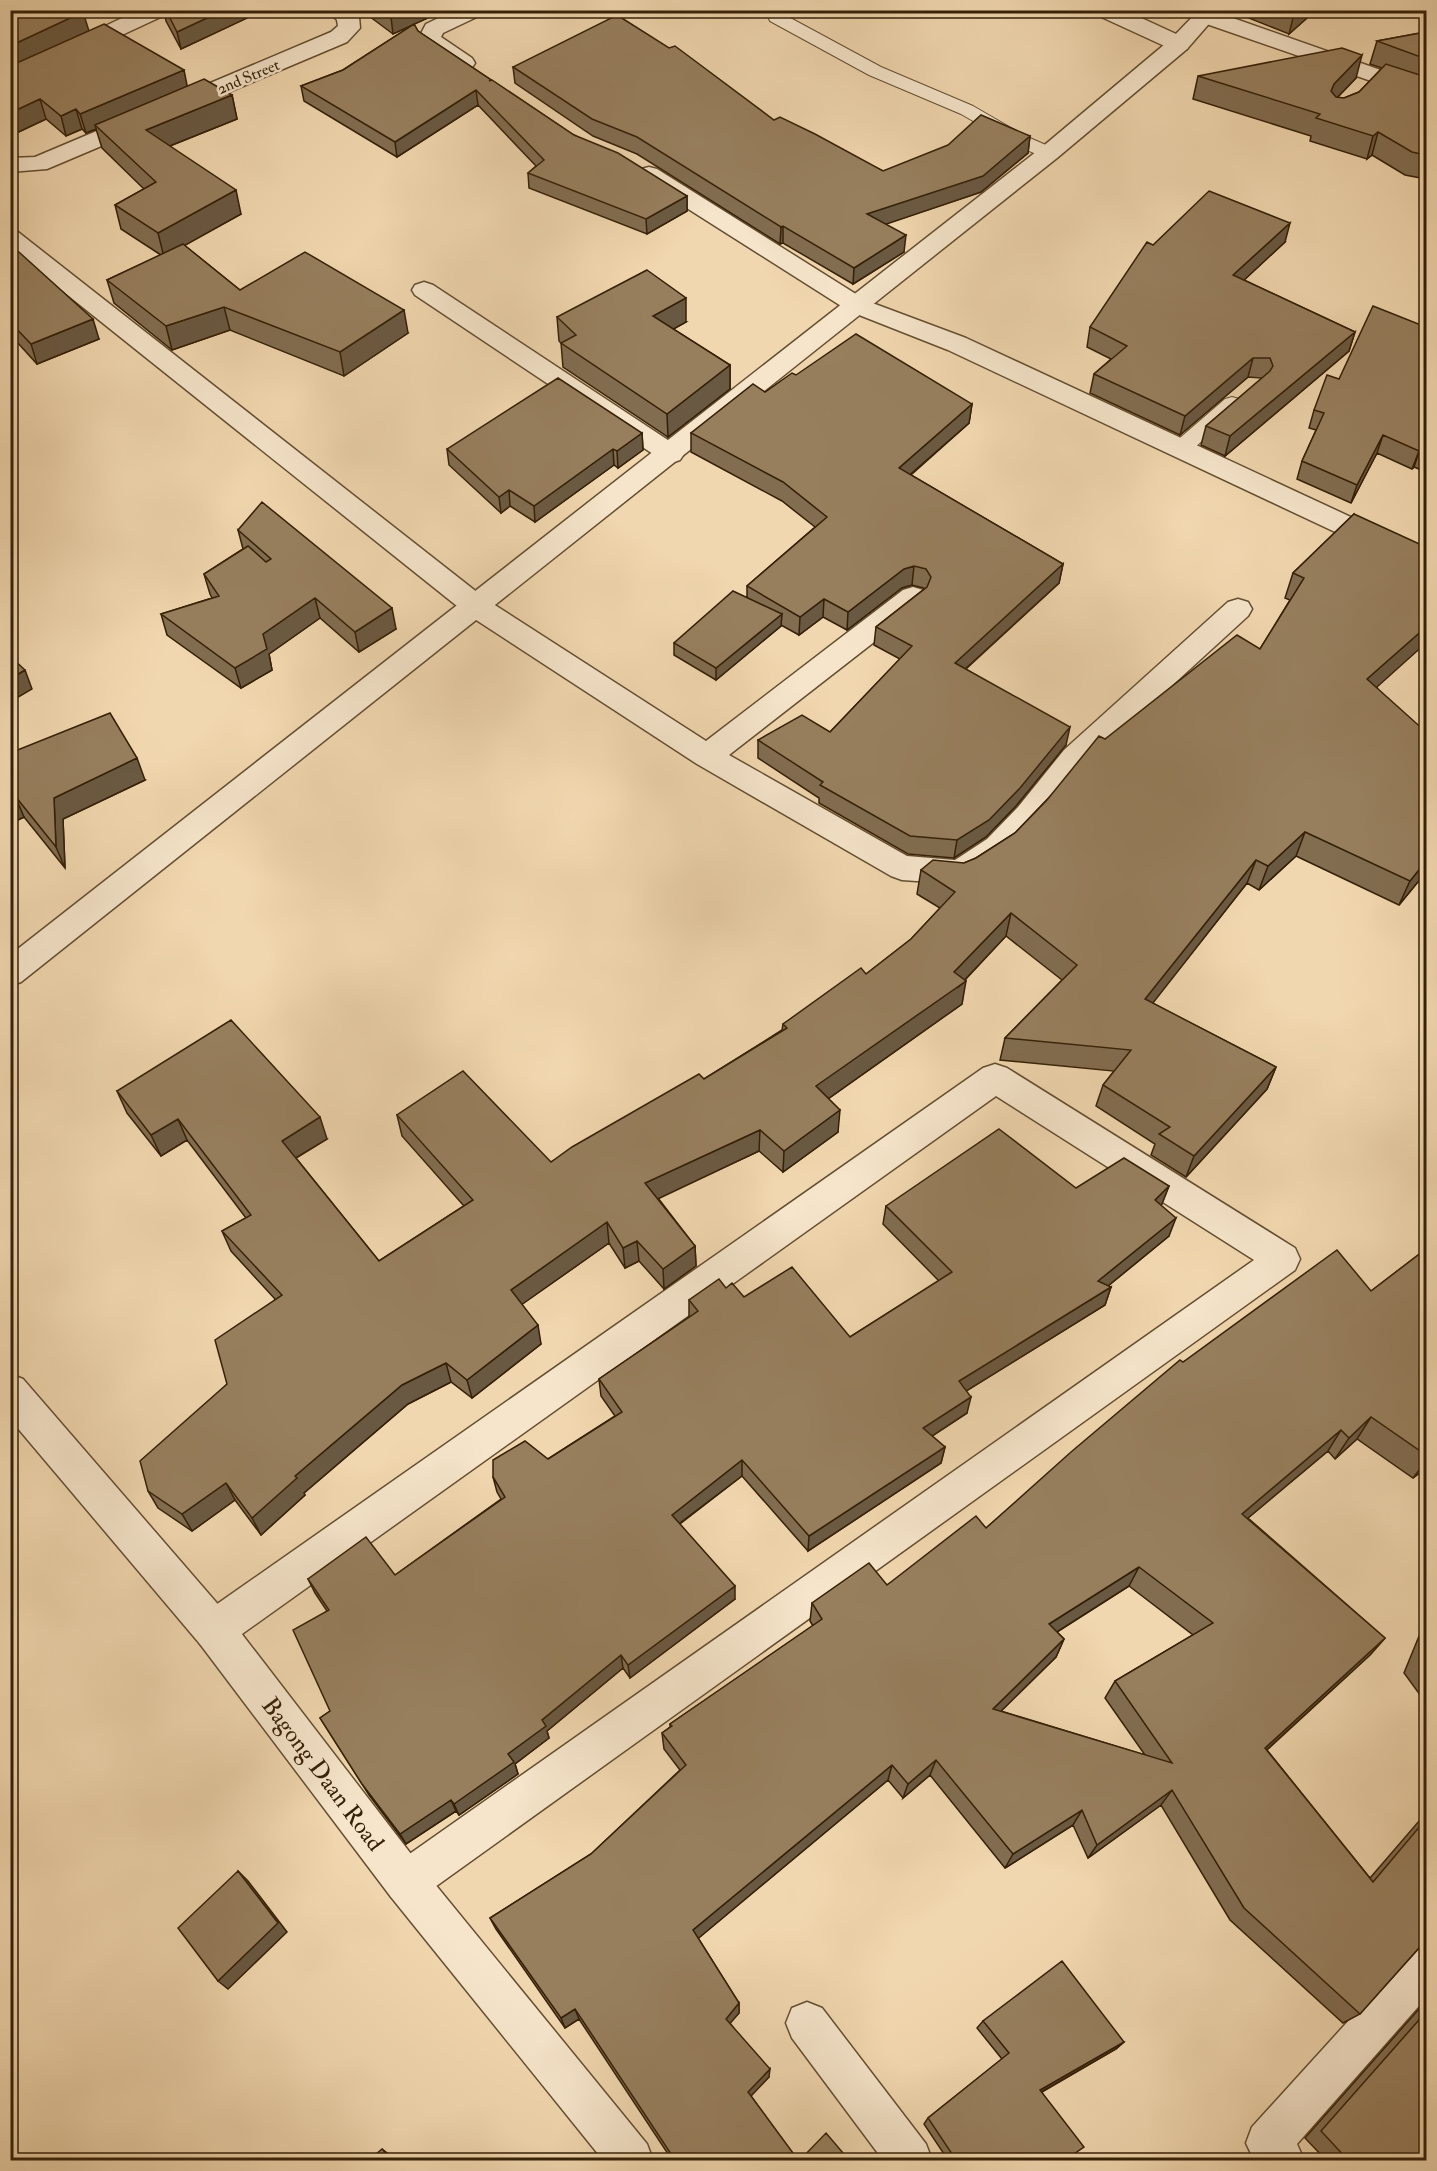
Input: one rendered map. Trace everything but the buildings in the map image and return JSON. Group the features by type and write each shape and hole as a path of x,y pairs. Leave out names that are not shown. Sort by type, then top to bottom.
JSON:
{"street":[{"path":"10,80 157,10"},
{"path":"473,10 434,29 429,39 487,78"},
{"path":"1105,10 1179,44"},
{"path":"10,973 671,454 1049,153 1179,44 1208,13 1368,82 1426,93"},
{"name":"2nd Street","path":"10,165 39,165 339,37 343,19"},
{"path":"628,161 858,306 957,344 1426,563"},
{"path":"10,237 477,606 707,756 902,868 960,872 998,847 1029,815 1074,758 1238,609"},
{"path":"424,290 671,454"},
{"path":"707,756 913,597"},
{"path":"214,1630 994,1078 1283,1259 406,1882"},
{"name":"Bagong Daan Road","path":"10,1391 214,1630 406,1882 631,2160"},
{"path":"1282,2160 1268,2144 1426,1967"},
{"path":"807,2023 910,2160"}],"lane":[{"path":"773,10 776,17 875,71 968,110 1017,139 1049,153"},
{"path":"1180,449 1247,391"}]}
